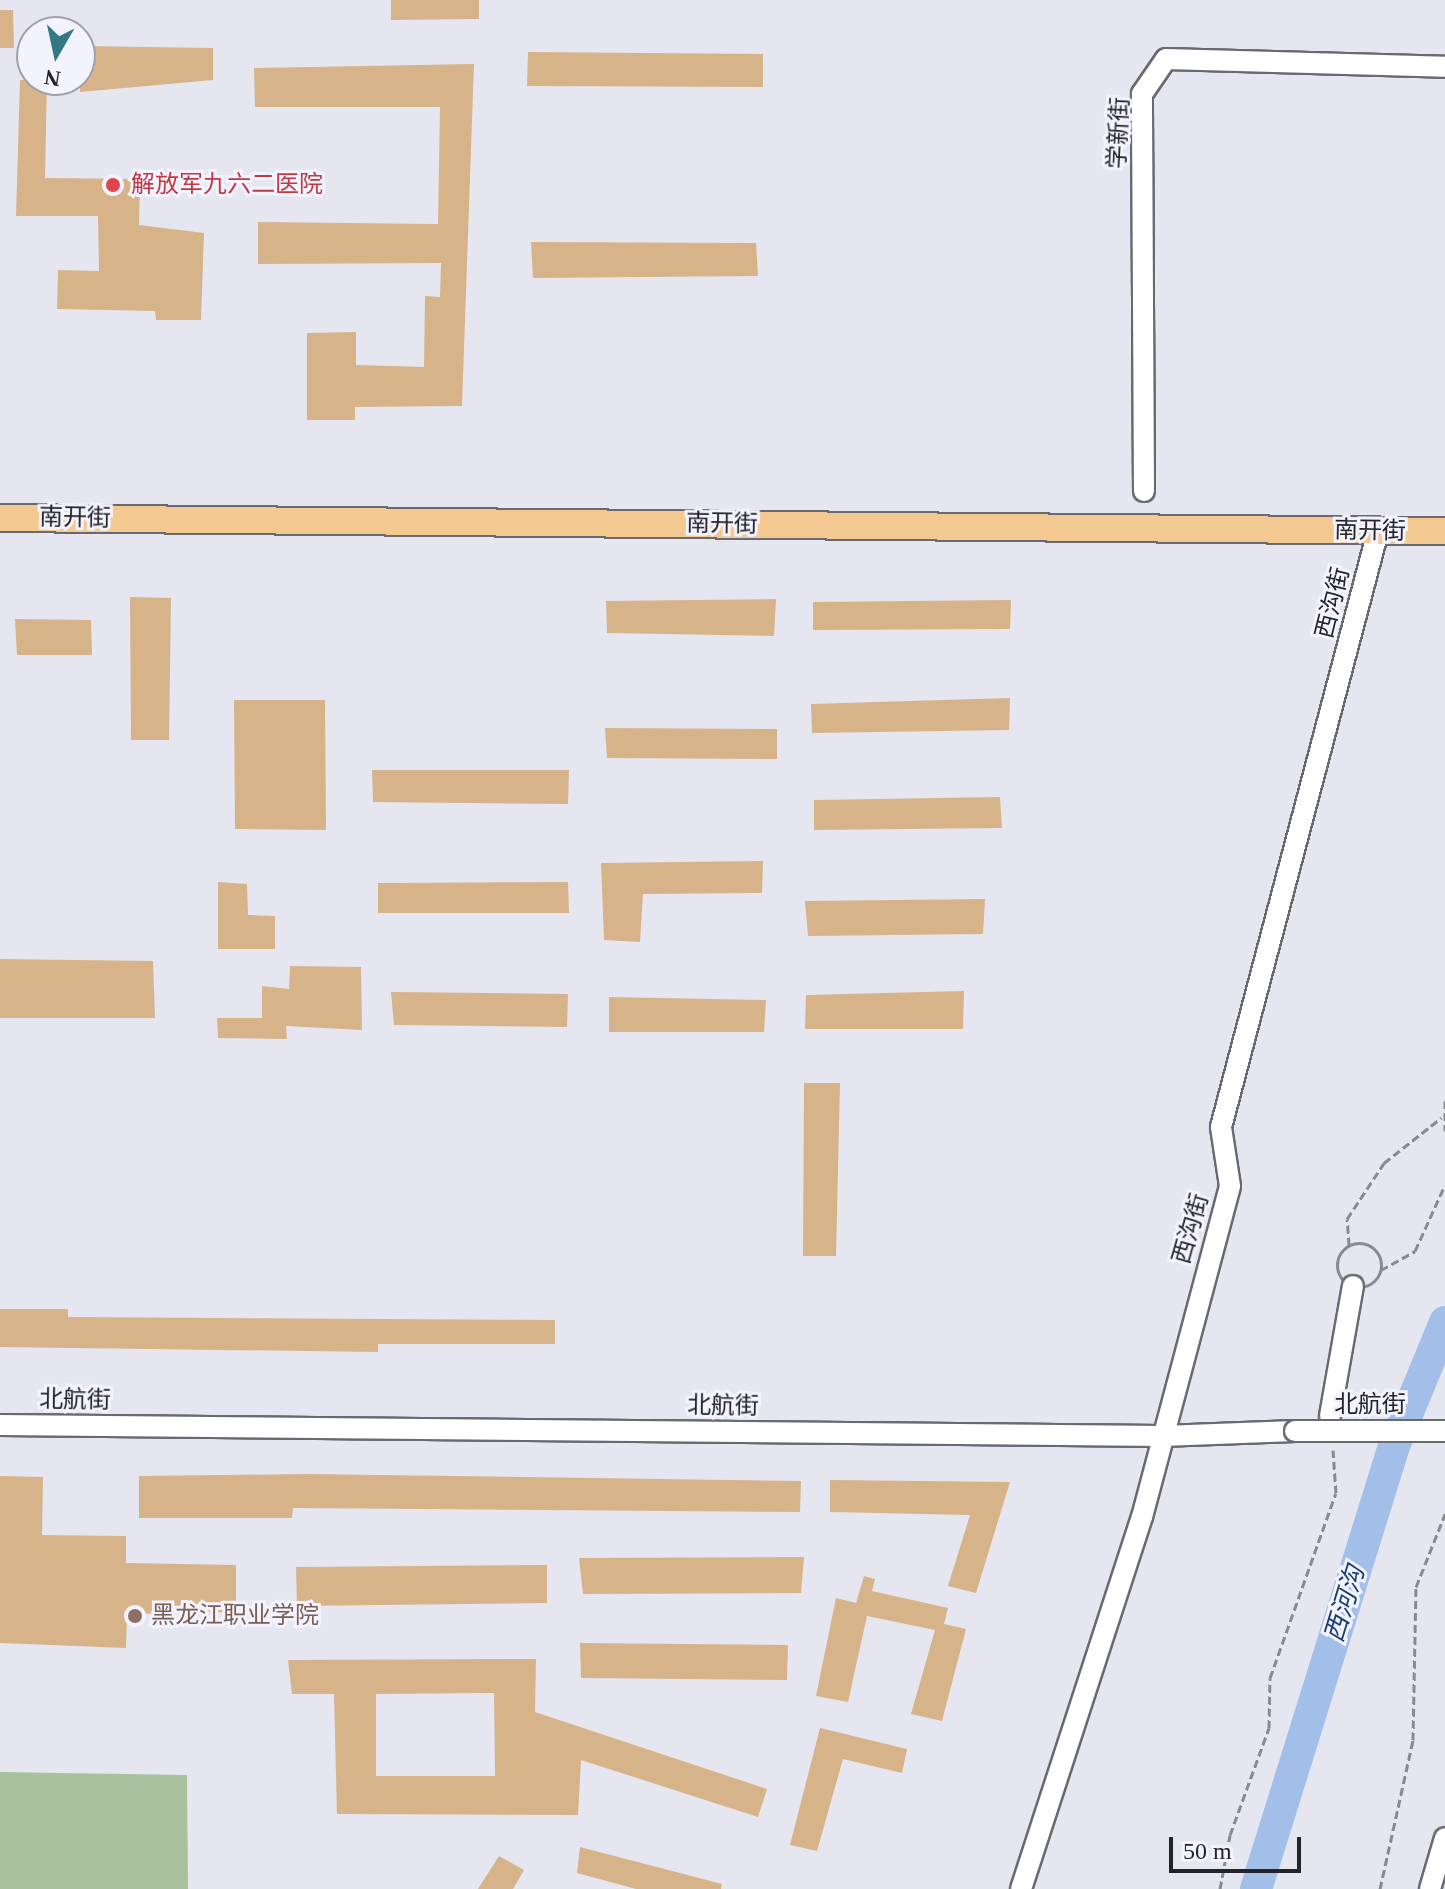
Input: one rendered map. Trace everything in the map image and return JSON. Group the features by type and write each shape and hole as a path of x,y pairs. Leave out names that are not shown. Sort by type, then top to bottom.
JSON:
{"main road":[{"name":"南开街","path":"0,518 1445,531"}],"street":[{"name":"学新街","path":"1144,491 1142,94 1166,59 1443,66"},
{"name":"西沟街","path":"1021,1889 1162,1436 1230,1186 1221,1127 1378,531"},
{"path":"1330,1416 1353,1286"},
{"name":"北航街","path":"0,1425 1162,1436 1295,1431 1445,1431"},
{"path":"1430,1889 1445,1838"}],"path":[{"path":"1445,1101 1441,1118 1445,1131"},
{"path":"1441,1118 1384,1163 1347,1219 1349,1245 1337,1263 1353,1286 1373,1282 1381,1270 1415,1251 1445,1185"},
{"path":"1349,1245 1370,1245 1381,1270"},
{"path":"1220,1889 1230,1835 1269,1728 1270,1678 1336,1493 1330,1416"},
{"path":"1380,1889 1413,1740 1416,1587 1445,1514"}],"green space":[{"path":"0,1772 187,1775 188,1889 0,1889"}],"building":[{"path":"391,0 479,0 479,19 391,20"},
{"path":"0,10 13,10 14,48 0,48"},
{"path":"96,46 213,48 213,80 96,91"},
{"path":"528,52 763,54 763,87 527,86"},
{"path":"474,64 462,406 355,407 355,420 307,420 307,333 356,332 356,365 424,367 425,296 440,297 441,263 258,264 258,222 438,224 440,107 255,107 254,68"},
{"path":"20,96 47,96 45,178 140,179 139,225 204,233 201,320 156,320 155,311 57,309 58,270 99,271 98,216 16,216"},
{"path":"531,242 756,243 758,276 533,278"},
{"path":"130,597 171,598 169,740 131,740"},
{"path":"776,599 774,636 607,633 606,601"},
{"path":"1011,600 1010,629 813,630 813,602"},
{"path":"15,619 91,620 92,655 17,655"},
{"path":"1010,698 1009,730 812,733 811,704"},
{"path":"234,700 325,700 326,830 235,829"},
{"path":"605,728 777,729 777,759 607,758"},
{"path":"372,770 569,770 568,804 373,802"},
{"path":"1000,797 1002,828 814,830 814,800"},
{"path":"763,861 762,893 643,894 640,942 604,940 601,863"},
{"path":"218,882 247,884 248,915 275,916 275,949 218,949"},
{"path":"568,882 569,913 378,913 378,883"},
{"path":"985,899 983,934 808,936 805,901"},
{"path":"0,959 153,961 155,1018 0,1018"},
{"path":"290,966 361,967 362,1030 286,1026 287,1039 218,1038 217,1018 262,1018 262,986 289,989"},
{"path":"964,991 963,1029 805,1029 806,995"},
{"path":"391,992 568,994 567,1027 394,1025"},
{"path":"609,997 766,1000 764,1032 609,1032"},
{"path":"804,1083 840,1083 836,1256 803,1256"},
{"path":"0,1309 68,1309 68,1317 555,1320 555,1344 378,1344 378,1352 0,1347"},
{"path":"308,1474 801,1481 800,1512 293,1508 292,1518 139,1518 139,1476"},
{"path":"0,1476 43,1477 42,1535 126,1536 126,1563 236,1565 236,1612 127,1614 126,1648 0,1643"},
{"path":"830,1480 1010,1482 976,1593 948,1586 970,1515 830,1512"},
{"path":"804,1557 801,1593 583,1594 579,1558"},
{"path":"547,1565 547,1603 297,1606 296,1567"},
{"path":"864,1576 875,1579 872,1591 948,1608 944,1624 966,1629 942,1721 911,1714 935,1630 867,1616 848,1702 816,1696 836,1598 856,1603"},
{"path":"580,1643 788,1645 787,1680 581,1678"},
{"path":"536,1659 535,1712 767,1789 758,1817 581,1760 578,1815 337,1814 334,1694 292,1694 288,1660","holes":["494,1693 495,1776 376,1776 376,1694"]},
{"path":"820,1728 907,1749 902,1773 843,1759 817,1851 790,1845"},
{"path":"580,1847 722,1884 721,1889 636,1889 577,1873"},
{"path":"499,1856 524,1870 513,1889 478,1889"}],"waterway":[{"name":"西河沟","path":"1256,1889 1394,1446 1445,1322"}],"place":[{"name":"解放军九六二医院","path":"113,185"},
{"name":"黑龙江职业学院","path":"135,1616"}]}
